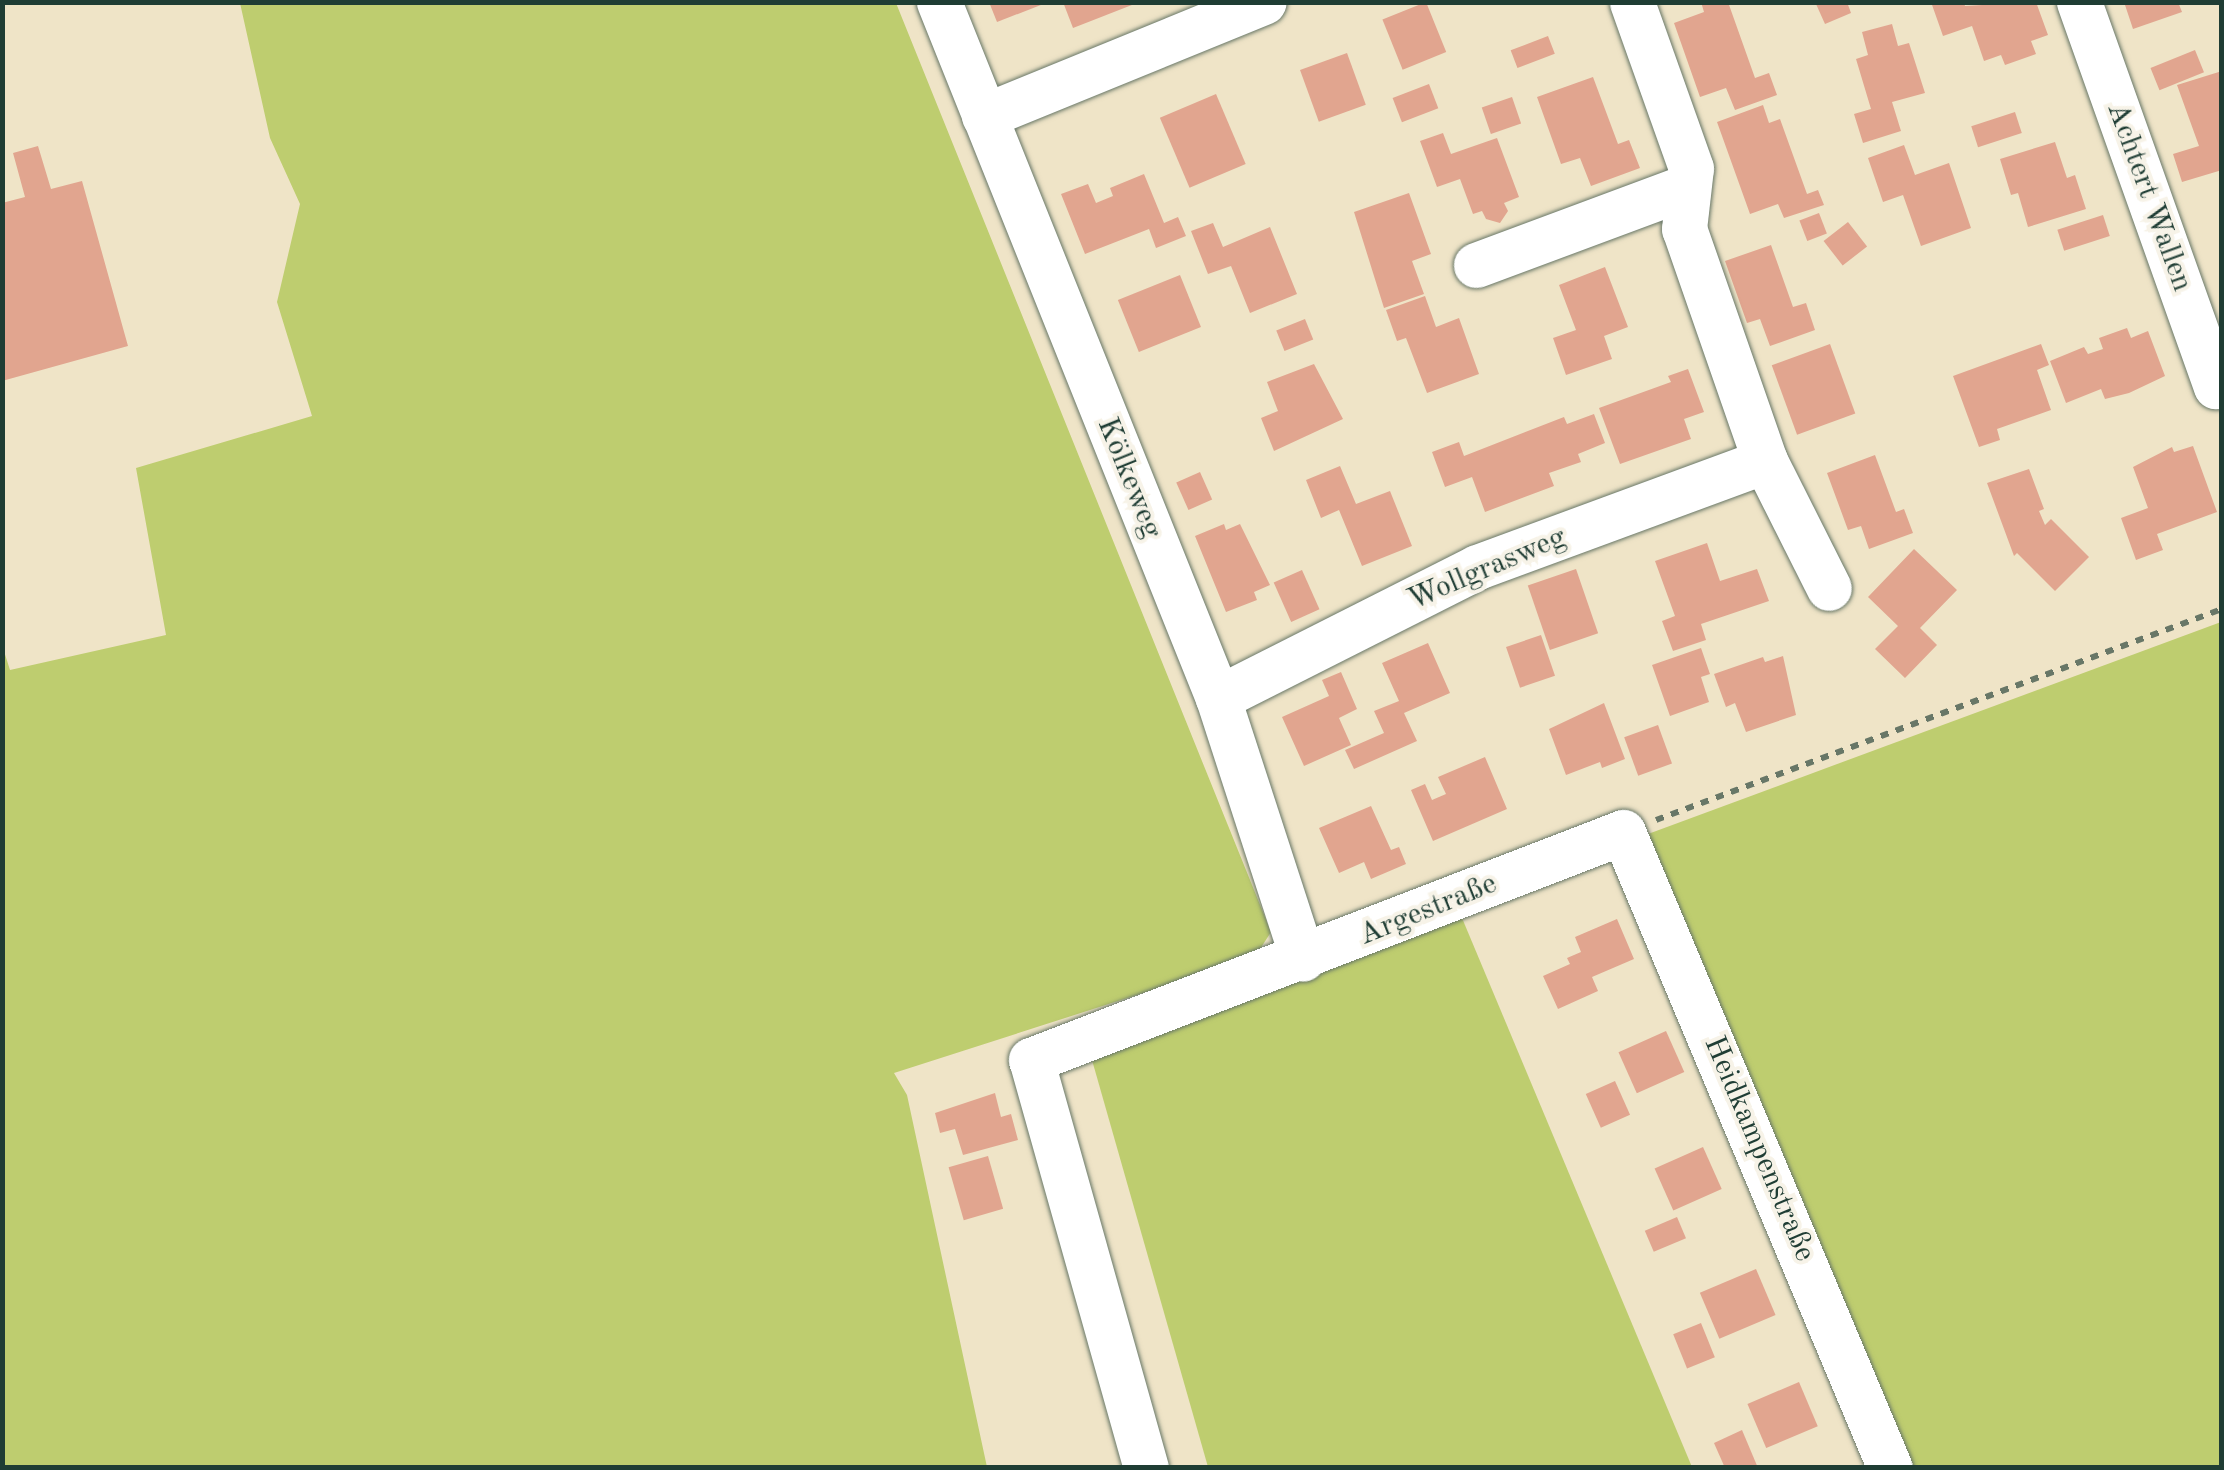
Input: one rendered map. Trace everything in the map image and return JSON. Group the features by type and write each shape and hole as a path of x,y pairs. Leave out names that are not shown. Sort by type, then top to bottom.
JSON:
{"street":[{"name":"Kölkeweg","path":"939,2 1218,698 1303,959"},
{"path":"984,116 1264,2"},
{"path":"1632,2 1691,168 1684,228 1765,461 1829,588"},
{"name":"Achtert Wallen","path":"2079,2 2216,386 2222,384"},
{"path":"1476,265 1688,186"},
{"name":"Wollgrasweg","path":"1218,698 1477,567 1765,461"},
{"name":"Argestraße","path":"1146,1468 1031,1060 1303,959 1624,832"},
{"name":"Heidkampenstraße","path":"1624,832 1890,1468"}],"path":[{"path":"1624,832 2222,609"}],"green space":[{"path":"240,3 896,3 1271,932 1255,957 894,1073 907,1095 987,1467 3,1467 2,645 10,670 166,635 136,468 312,416 277,302 300,204 270,138"},
{"path":"2221,622 2221,1467 1910,1467 1648,834"},
{"path":"1462,918 1692,1467 1208,1467 1092,1060"}],"building":[{"path":"989,2 1046,2 1046,3 997,22"},
{"path":"1063,2 1137,2 1137,3 1073,28"},
{"path":"1426,2 1446,52 1403,70 1382,20"},
{"path":"1701,2 1728,2 1755,78 1769,73 1777,95 1735,110 1726,88 1700,97 1674,23 1704,12"},
{"path":"1847,2 1851,13 1825,24 1816,4"},
{"path":"1931,2 1964,2 1965,6 2036,2 2048,35 2031,41 2036,54 2005,65 2001,55 1984,61 1972,26 1943,36"},
{"path":"2124,2 2178,2 2182,12 2133,29"},
{"path":"1892,24 1898,46 1909,43 1925,93 1892,102 1901,131 1863,143 1854,114 1871,109 1856,59 1868,55 1862,32"},
{"path":"1548,36 1555,54 1517,68 1511,50"},
{"path":"2195,50 2204,72 2159,90 2150,68"},
{"path":"1347,53 1366,105 1319,122 1300,70"},
{"path":"2222,71 2222,170 2182,182 2173,154 2199,146 2177,85"},
{"path":"1593,77 1618,144 1629,140 1640,168 1591,186 1580,158 1561,164 1537,97"},
{"path":"1429,84 1438,108 1402,122 1393,98"},
{"path":"1216,94 1246,164 1190,188 1160,118"},
{"path":"1512,97 1521,123 1491,134 1482,107"},
{"path":"1763,105 1769,123 1780,119 1807,194 1818,190 1824,205 1784,218 1778,204 1750,214 1717,122"},
{"path":"2015,112 2022,133 1978,147 1971,126"},
{"path":"1443,133 1451,154 1497,138 1519,197 1504,203 1508,211 1500,223 1486,219 1482,211 1473,214 1460,179 1437,187 1420,141"},
{"path":"2055,142 2067,178 2075,175 2086,209 2028,227 2018,193 2011,195 2000,159"},
{"path":"1904,145 1915,175 1949,163 1971,228 1921,246 1903,195 1883,202 1868,158"},
{"path":"38,146 51,189 82,181 128,346 2,381 2,203 25,197 13,153"},
{"path":"1144,174 1164,223 1178,217 1186,236 1156,248 1149,229 1085,254 1061,194 1088,184 1096,203 1113,196 1110,188"},
{"path":"1409,193 1431,254 1412,261 1424,294 1384,308 1354,212"},
{"path":"1819,213 1827,234 1807,241 1799,221"},
{"path":"2103,215 2110,236 2064,251 2057,230"},
{"path":"1848,222 1867,246 1843,266 1824,241"},
{"path":"1213,223 1223,247 1270,227 1297,294 1250,313 1231,266 1208,274 1191,231"},
{"path":"1771,245 1793,307 1806,303 1815,330 1770,346 1760,319 1747,323 1725,261"},
{"path":"1605,267 1628,327 1604,336 1612,359 1566,375 1553,338 1576,330 1559,285"},
{"path":"1180,275 1201,327 1139,352 1118,300"},
{"path":"1425,296 1436,327 1459,318 1479,374 1427,393 1406,338 1397,341 1386,310"},
{"path":"1305,319 1313,339 1284,351 1276,331"},
{"path":"2127,328 2131,338 2148,331 2165,376 2129,393 2105,399 2101,389 2066,403 2050,361 2084,347 2088,354 2103,349 2099,338"},
{"path":"1830,344 1855,414 1797,435 1772,365"},
{"path":"2041,344 2049,365 2037,370 2051,410 1997,429 2000,440 1979,447 1953,376"},
{"path":"1314,364 1343,419 1274,451 1261,418 1278,411 1267,382"},
{"path":"1688,369 1704,412 1684,419 1691,439 1620,464 1599,408 1671,382 1668,376"},
{"path":"1594,414 1605,443 1578,454 1581,462 1549,473 1554,486 1485,512 1472,477 1445,487 1432,452 1459,442 1464,456 1564,417 1567,424"},
{"path":"2193,446 2217,512 2157,534 2163,550 2136,560 2121,518 2148,508 2133,467 2172,447 2174,452"},
{"path":"1875,455 1896,512 1904,509 1913,533 1869,549 1861,526 1848,530 1827,473"},
{"path":"1340,466 1356,504 1390,491 1412,546 1362,566 1339,510 1321,518 1306,480"},
{"path":"2029,469 2044,509 2039,511 2045,525 2051,519 2089,557 2055,591 2017,553 2014,556 1987,483"},
{"path":"1200,472 1212,499 1188,510 1176,483"},
{"path":"1224,524 1226,530 1240,524 1270,585 1254,592 1257,600 1226,612 1195,536"},
{"path":"1707,543 1720,581 1757,569 1769,601 1701,624 1706,640 1673,651 1662,621 1675,616 1655,561"},
{"path":"1914,549 1957,590 1920,628 1937,645 1905,678 1875,649 1898,626 1868,597"},
{"path":"1576,569 1598,633 1550,650 1528,586"},
{"path":"1302,570 1319,609 1291,622 1274,583"},
{"path":"1541,635 1555,676 1520,688 1506,647"},
{"path":"1428,643 1450,693 1404,713 1417,741 1354,769 1345,750 1384,733 1374,711 1399,701 1382,663"},
{"path":"1701,648 1710,674 1701,677 1709,702 1670,716 1652,665"},
{"path":"1783,656 1796,715 1746,732 1735,703 1726,707 1714,674 1763,657 1765,662"},
{"path":"1341,672 1357,709 1339,718 1351,745 1304,766 1282,717 1329,696 1322,680"},
{"path":"1604,703 1625,759 1602,768 1600,762 1566,775 1549,729"},
{"path":"1658,725 1672,764 1638,776 1624,737"},
{"path":"1485,757 1507,809 1433,841 1411,790 1425,784 1432,800 1446,794 1438,777"},
{"path":"1371,806 1391,850 1399,847 1406,864 1371,879 1364,862 1339,873 1319,828"},
{"path":"1617,919 1634,959 1592,977 1598,991 1558,1009 1543,976 1570,964 1567,958 1581,952 1575,937"},
{"path":"1666,1031 1684,1072 1637,1093 1618,1052"},
{"path":"1615,1081 1630,1115 1601,1128 1586,1094"},
{"path":"995,1093 1001,1117 1011,1114 1018,1140 963,1155 955,1129 940,1133 935,1113"},
{"path":"1703,1147 1722,1189 1673,1211 1655,1169"},
{"path":"988,1156 1003,1209 964,1220 949,1167"},
{"path":"1677,1217 1686,1238 1654,1252 1645,1231"},
{"path":"1756,1269 1776,1315 1719,1339 1700,1293"},
{"path":"1701,1323 1715,1357 1687,1369 1673,1334"},
{"path":"1799,1382 1818,1426 1766,1448 1747,1404"},
{"path":"1742,1430 1758,1468 1725,1468 1714,1443"}]}
